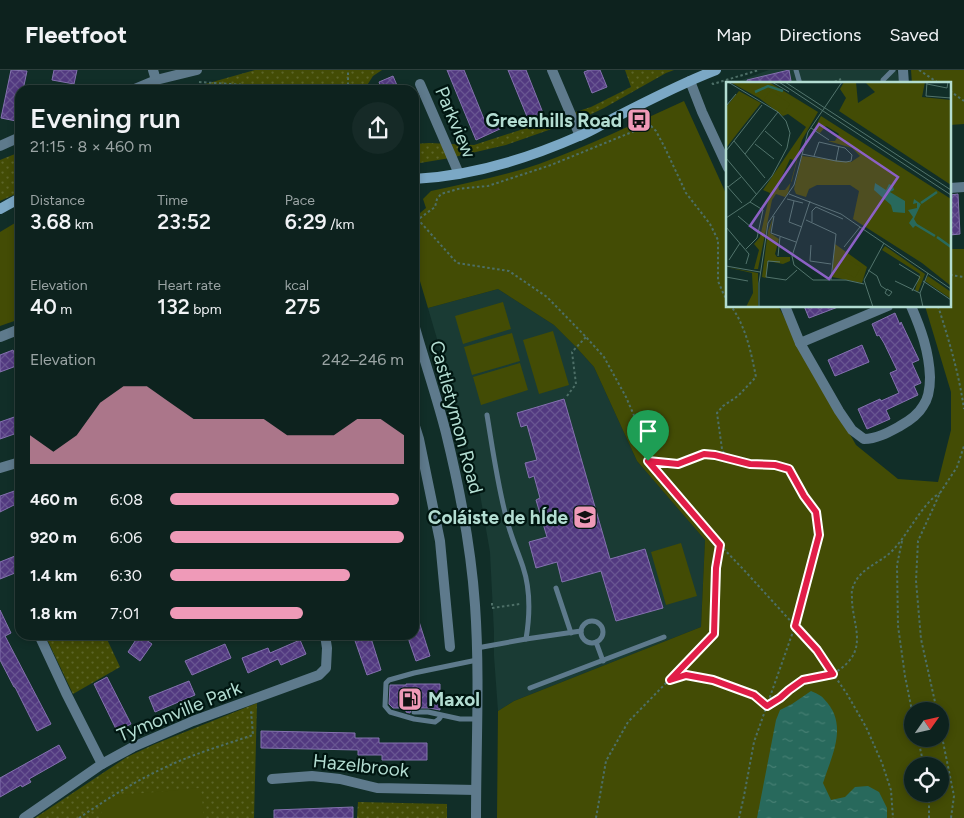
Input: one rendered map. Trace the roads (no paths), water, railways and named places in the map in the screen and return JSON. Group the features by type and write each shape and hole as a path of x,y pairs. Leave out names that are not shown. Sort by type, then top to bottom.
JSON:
{"main road":[{"path":"419,178 459,174 513,161 580,136 669,90 716,70"},
{"path":"0,209 15,201"}],"street":[{"path":"139,85 154,75 181,74 197,70"},
{"path":"552,70 580,136"},
{"path":"690,81 726,164"},
{"name":"Parkview","path":"420,84 459,174"},
{"path":"0,146 15,139"},
{"path":"786,308 800,343 839,411 852,430 864,439 890,431 909,420 925,405 929,392 930,366 922,332 912,308"},
{"path":"800,343 883,308"},
{"path":"0,337 15,331"},
{"name":"Castletymon Road","path":"419,358 446,432 465,520 475,605 477,648 476,818"},
{"path":"419,439 440,541 450,647"},
{"path":"0,468 15,464"},
{"path":"41,640 102,764"},
{"name":"Tymonville Park","path":"24,818 102,764 133,747 193,721 319,675 326,668 326,640"},
{"name":"Hazelbrook","path":"272,778 312,776 340,779 377,788 476,790"}],"lane":[{"path":"883,82 893,70"},
{"path":"487,415 508,523 526,580 529,618 526,639"},
{"path":"556,588 571,633"},
{"path":"592,621 600,625 602,636 596,642 591,643 581,636 581,631 582,627 592,621"},
{"path":"477,648 581,631"},
{"path":"530,688 664,637"},
{"path":"596,642 603,661"},
{"path":"441,716 435,722 414,719 390,712 385,706 386,683 389,680 414,673 477,660"},
{"path":"414,712 428,712 460,719 477,719"}],"water":[{"path":"811,691 824,699 832,709 836,719 837,729 834,751 823,783 831,800 845,797 855,787 868,786 879,792 887,808 887,818 757,818 776,720 780,710"}],"place":[{"name":"Greenhills Road","path":"639,120"},
{"name":"Coláiste de hÍde","path":"585,517"},
{"name":"Maxol","path":"410,699"}]}
